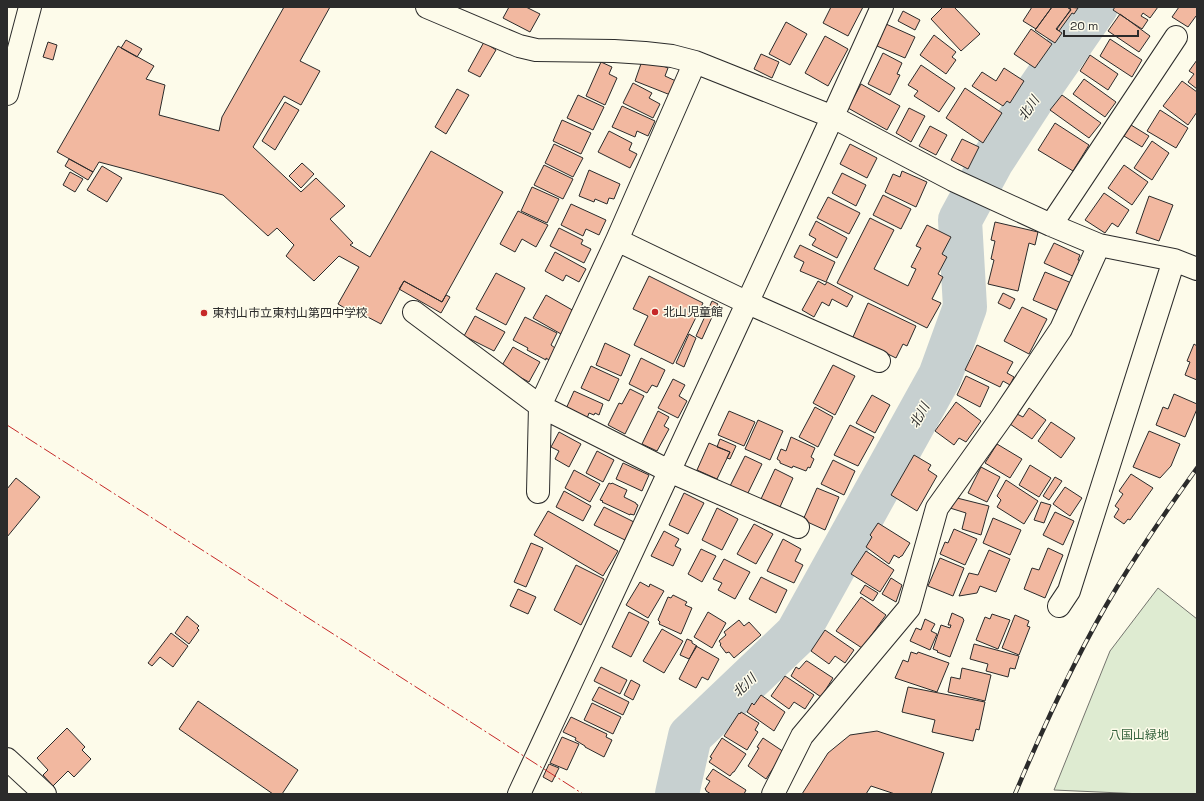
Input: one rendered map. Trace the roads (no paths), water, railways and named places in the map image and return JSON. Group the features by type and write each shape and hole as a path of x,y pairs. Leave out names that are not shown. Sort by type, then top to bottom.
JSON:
{"street":[{"path":"7,94 30,7"},
{"path":"427,7 518,46 536,50 645,53 672,56 695,62 833,117 988,197 1099,245 1174,260 1197,269"},
{"path":"519,794 748,303 882,7"},
{"path":"1051,225 1176,37"},
{"path":"538,492 540,406 618,240 695,62"},
{"path":"618,240 748,303 879,361"},
{"path":"773,794 802,736 909,608 937,508 1002,417 1061,329 1099,245"},
{"path":"1059,606 1069,591 1174,260"},
{"path":"414,312 540,406 669,472 798,527"},
{"path":"7,759 45,794"}],"waterway":[{"name":"北川","path":"677,794 690,736 797,634 940,376 965,307 960,220 992,161 1033,98 1096,7"}],"railway":[{"path":"1015,794 1062,689 1088,637 1126,572 1197,468"}],"place":[{"name":"北山児童館","path":"655,312"},
{"name":"東村山市立東村山第四中学校","path":"204,313"}],"park label":[{"name":"八国山緑地","path":"1139,735"}]}
